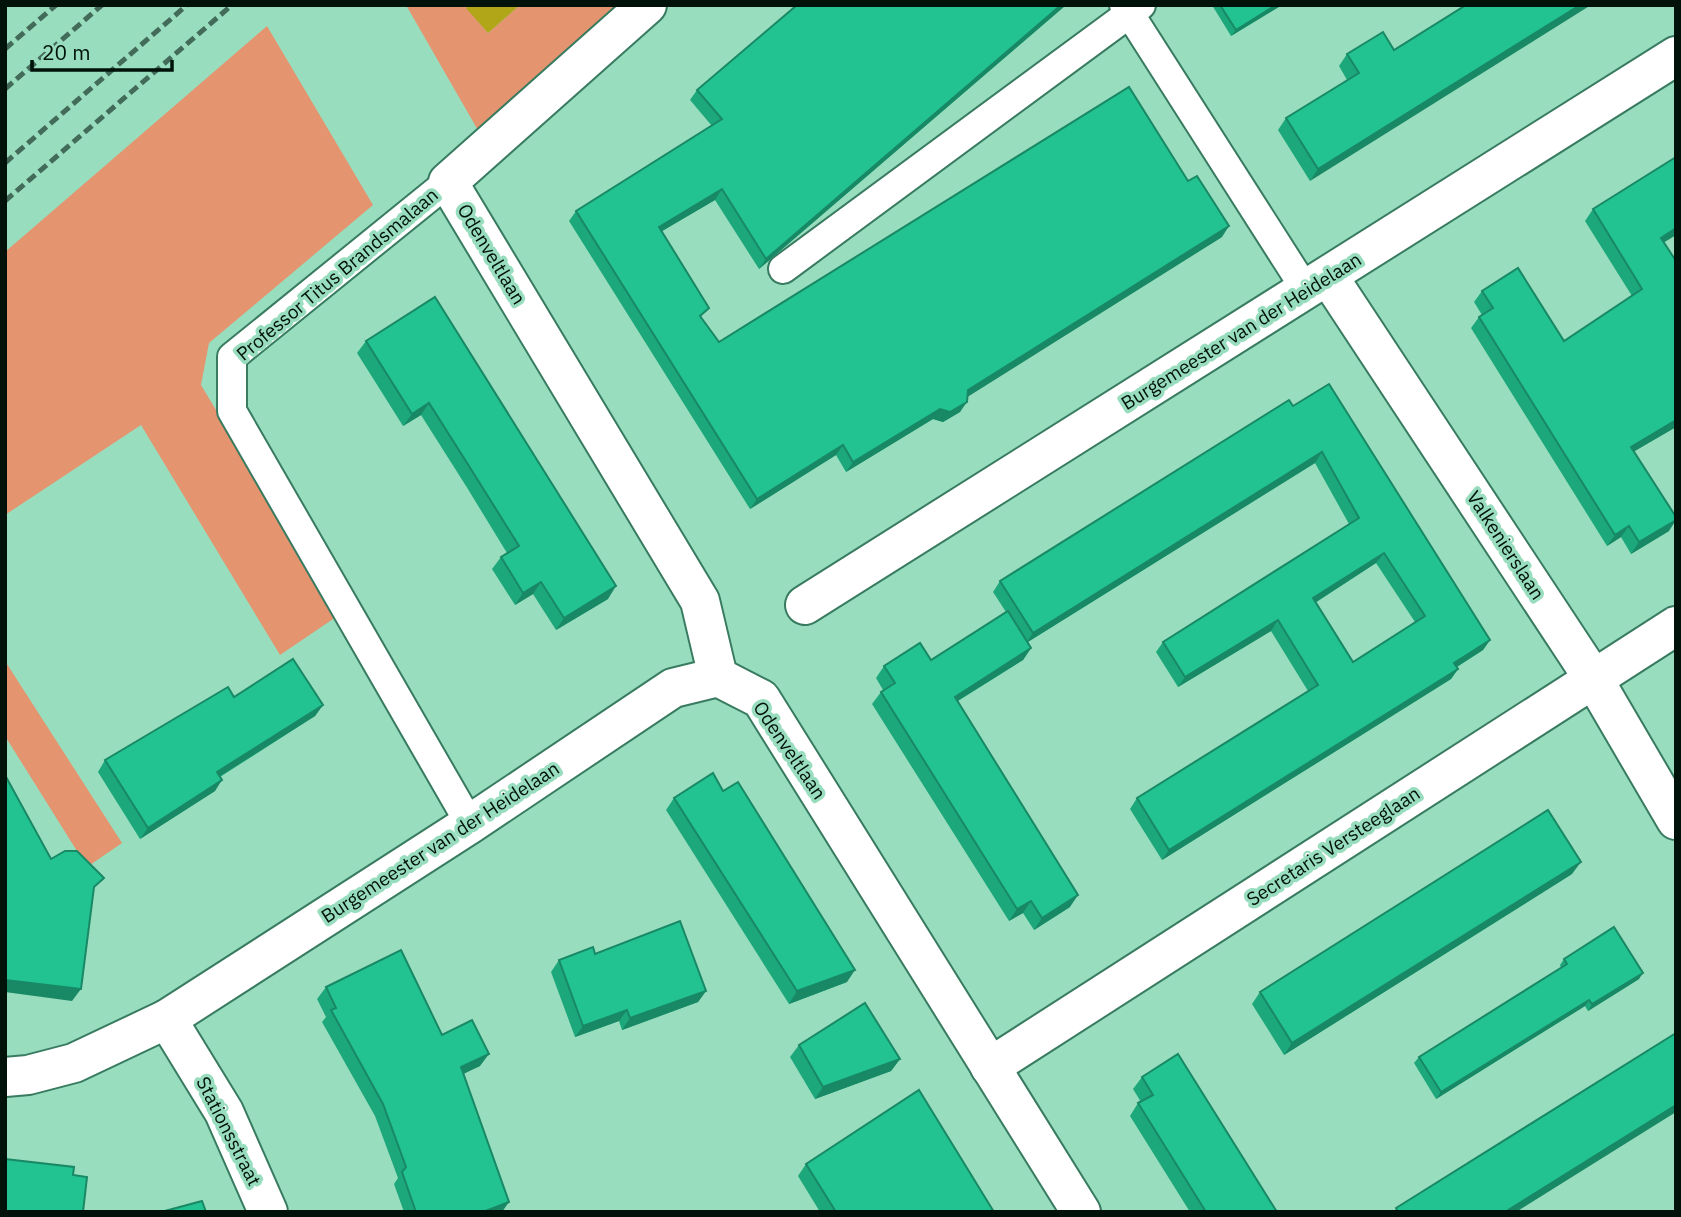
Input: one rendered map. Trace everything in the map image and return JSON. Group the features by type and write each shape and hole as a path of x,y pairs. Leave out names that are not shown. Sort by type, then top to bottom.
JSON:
{"street":[{"name":"Professor Titus Brandsmalaan","path":"448,182 647,5"},
{"name":"Burgemeester van der Heidelaan","path":"805,605 1676,56"},
{"name":"Odenveltlaan","path":"448,182 700,601 718,677 761,699 1081,1212"},
{"name":"Valkenierslaan","path":"1317,283 1594,678 1676,820"},
{"name":"Secretaris Versteeglaan","path":"990,1067 1676,626"},
{"name":"Burgemeester van der Heidelaan","path":"166,1019 470,824 673,688 718,677"},
{"path":"5,1077 27,1075 74,1063 166,1019"},
{"name":"Stationsstraat","path":"166,1019 224,1112 268,1212"}],"lane":[{"path":"783,269 1131,8 1317,283"},
{"name":"Professor Titus Brandsmalaan","path":"448,182 232,357 232,411 470,824"}],"shaded area":[{"path":"406,5 469,5 466,7 488,33 520,5 623,5 479,132"},
{"path":"469,5 520,5 488,33 466,8"},
{"path":"267,26 373,205 209,343 201,385 339,615 280,655 141,425 5,515 5,252"},
{"path":"5,661 122,843 87,867 5,736"}],"building":[{"path":"797,5 1061,5 766,259 722,189 659,227 709,308 700,316 719,342 1129,87 1188,181 1197,176 1229,226 968,390 967,402 950,412 940,409 853,462 843,445 757,499 576,211 722,119 697,90"},
{"path":"1220,5 1276,5 1236,30"},
{"path":"1466,5 1580,5 1318,169 1286,118 1359,73 1347,54 1383,32 1394,50"},
{"path":"1676,157 1676,228 1661,238 1676,261 1676,420 1631,447 1676,520 1639,542 1629,526 1615,535 1479,317 1493,308 1482,291 1518,268 1564,341 1642,289 1593,209"},
{"path":"435,297 616,586 564,618 541,582 523,593 501,557 519,546 429,403 412,414 366,341"},
{"path":"1329,384 1490,640 1454,663 1458,669 1169,850 1137,798 1318,685 1278,620 1185,677 1163,642 1359,518 1322,452 1033,633 1000,581 1289,400 1293,406","holes":["1384,553 1425,616 1353,662 1313,598"]},
{"path":"1008,611 1031,648 955,697 1078,895 1042,918 1031,901 1017,909 881,692 895,683 884,666 920,643 931,660"},
{"path":"293,659 323,705 217,772 222,780 148,828 105,760 228,687 234,697"},
{"path":"713,773 723,791 738,782 855,970 797,991 674,798"},
{"path":"5,775 51,859 65,851 77,851 104,878 94,887 81,989 5,980"},
{"path":"1548,810 1581,862 1292,1043 1260,992"},
{"path":"680,921 706,991 630,1018 627,1010 583,1026 559,960 593,947 595,954"},
{"path":"1614,927 1643,973 1592,1004 1589,1000 1441,1092 1419,1057 1567,964 1564,959"},
{"path":"401,950 442,1035 472,1020 489,1054 461,1067 509,1202 483,1212 416,1212 402,1172 406,1167 383,1104 331,1010 336,1008 326,987"},
{"path":"865,1003 900,1059 823,1087 799,1045"},
{"path":"1676,1033 1676,1105 1505,1212 1398,1212 1396,1208"},
{"path":"1178,1054 1277,1212 1206,1212 1138,1103 1153,1095 1142,1077"},
{"path":"919,1090 994,1212 836,1212 806,1164"},
{"path":"5,1159 74,1167 73,1175 87,1177 83,1212 5,1212"},
{"path":"202,1201 206,1212 161,1212"}],"railway":[{"path":"5,49 56,5"},
{"path":"5,89 102,5"},
{"path":"5,163 187,5"},
{"path":"5,201 232,5"}]}
